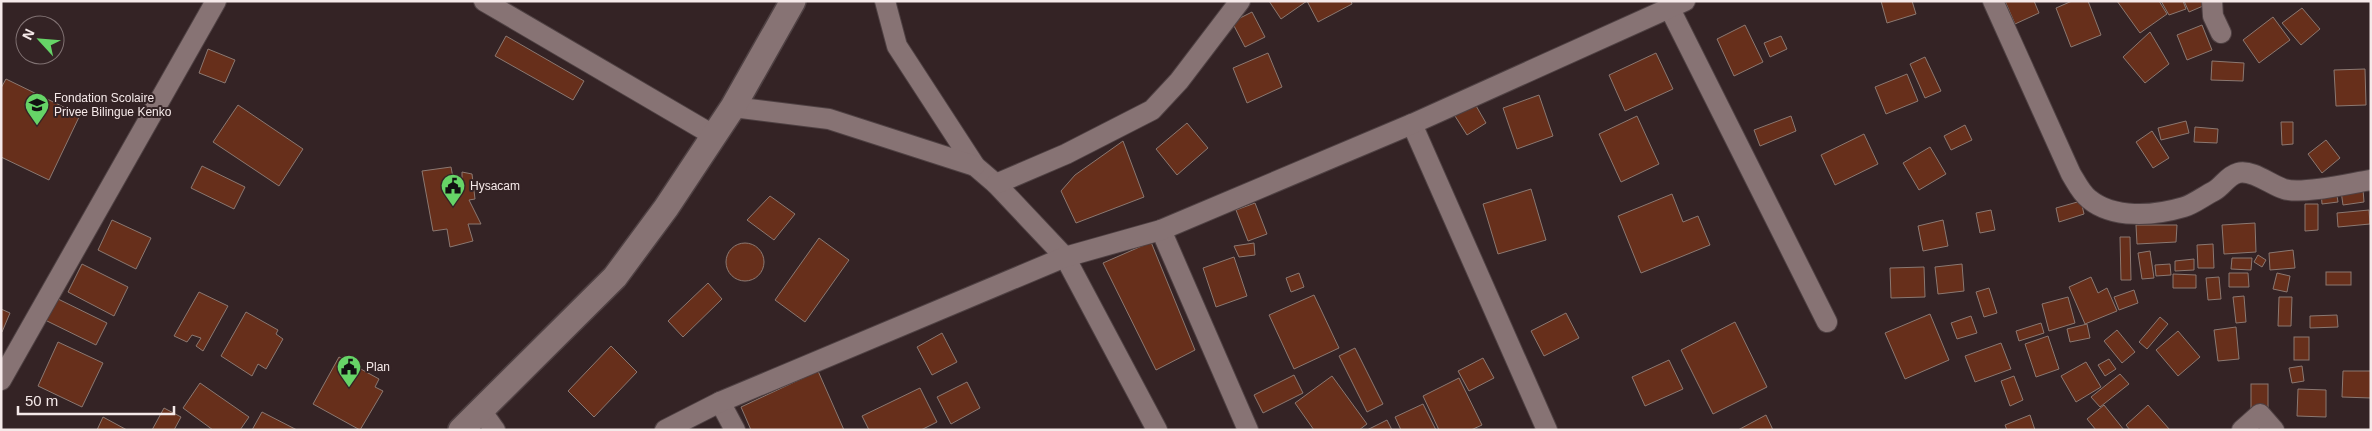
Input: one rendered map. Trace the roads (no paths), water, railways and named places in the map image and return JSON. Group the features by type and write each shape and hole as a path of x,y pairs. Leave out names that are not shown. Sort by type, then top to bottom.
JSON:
{"street":[{"path":"1,380 216,1"},
{"path":"484,1 713,135"},
{"path":"461,430 480,409 615,277 666,208 733,107 793,1"},
{"path":"885,1 897,46 975,166 996,184 1065,257 1157,430"},
{"path":"996,184 1066,154 1152,110 1180,81 1240,1"},
{"path":"1993,1 2071,174 2087,197 2102,208 2123,214 2150,213 2184,207 2219,189 2229,177 2239,172 2251,174 2286,190 2303,190 2371,180"},
{"path":"2212,1 2213,16 2221,33"},
{"path":"665,430 720,402 1065,257 1161,230 1412,124 1677,4 1827,322"},
{"path":"733,107 829,120 975,166"},
{"path":"1412,124 1547,430"},
{"path":"1161,230 1248,430"},
{"path":"720,402 735,430"},
{"path":"480,409 495,430"},
{"path":"2242,430 2260,414 2274,430"}],"place":[{"name":"Fondation Scolaire Privee Bilingue Kenko","path":"37,126"},
{"name":"Hysacam","path":"453,207"},
{"name":"Plan","path":"349,388"}]}
